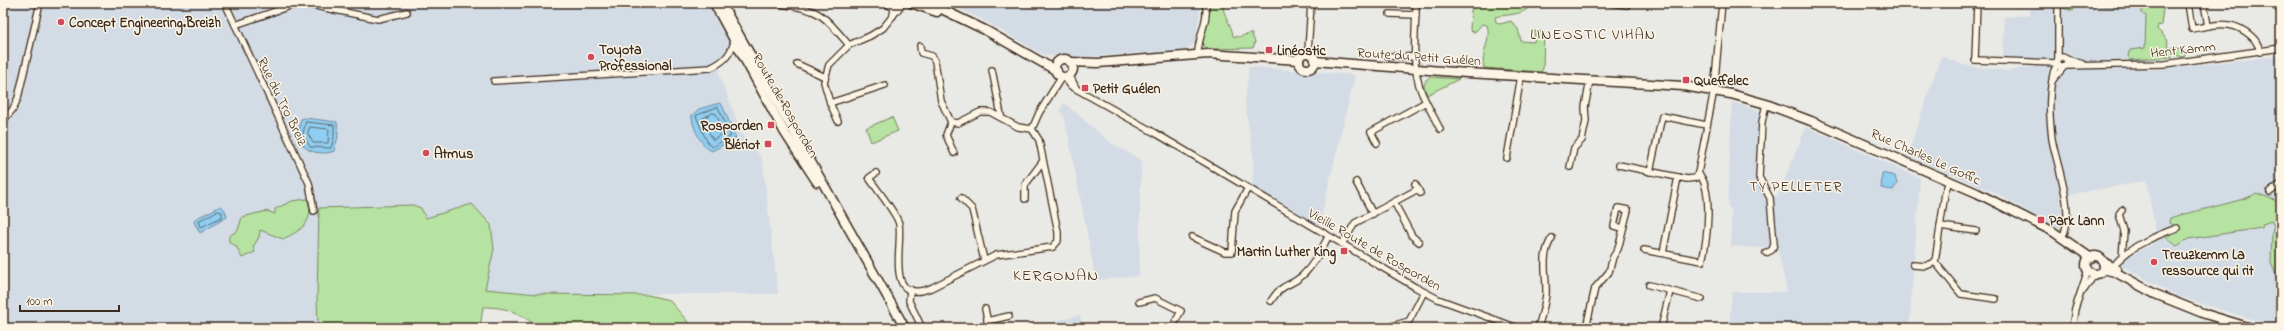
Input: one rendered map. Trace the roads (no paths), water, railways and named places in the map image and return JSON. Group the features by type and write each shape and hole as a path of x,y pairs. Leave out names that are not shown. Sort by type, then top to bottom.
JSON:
{"street":[{"path":"3,121 13,109 18,98 40,3"},
{"name":"Rue du Tro Breiz","path":"224,3 309,183 314,211"},
{"name":"Route de Rosporden","path":"714,3 785,133 842,217"},
{"name":"Route de Rosporden","path":"721,3 906,328"},
{"path":"774,3 802,7 820,13 849,45"},
{"path":"885,3 894,6 893,16"},
{"path":"838,121 825,88 825,77 829,65 849,45 878,32 903,3"},
{"path":"911,3 972,23"},
{"path":"929,3 972,23 1066,73 1098,64 1198,54 1299,60"},
{"path":"1198,54 1199,38 1206,12 1205,3"},
{"path":"1308,52 1311,3"},
{"path":"1416,3 1415,57 1419,87 1440,129"},
{"path":"1611,3 1627,5"},
{"path":"1619,165 1694,179 1698,173 1706,125 1714,90 1722,3"},
{"path":"1977,3 1975,60 2058,62"},
{"path":"2058,3 2058,45 2056,54 2058,62 2064,67"},
{"path":"2188,3 2192,29 2228,24 2237,26 2255,39 2260,52"},
{"path":"2204,3 2208,26"},
{"path":"2271,3 2281,10"},
{"path":"235,26 296,4 306,4 378,19 406,12"},
{"path":"1390,14 1416,15"},
{"path":"494,81 710,68 725,60 729,55 734,42"},
{"path":"2052,81 2067,63 2058,45"},
{"path":"920,46 921,53 932,56 935,60 941,101 951,122 946,135 954,153"},
{"name":"Hent Kamm","path":"2064,67 2087,65 2165,64 2281,48"},
{"path":"1308,52 1313,55 1315,61 1312,67 1306,69 1301,66 1299,60 1302,54 1308,52"},
{"path":"1032,129 1039,113 1066,73 1065,59 1057,62 1033,56"},
{"path":"1388,56 1415,57"},
{"path":"2062,238 2067,229 2068,215 2051,131 2050,101 2054,70 2060,58 2065,59"},
{"name":"Hent Kamm","path":"2065,59 2087,65"},
{"name":"Route du Petit Guélen","path":"1315,61 1683,86 1714,90"},
{"path":"1057,62 1066,73"},
{"path":"797,64 825,77"},
{"path":"992,70 1001,116"},
{"name":"Vieille Route de Rosporden","path":"1066,73 1069,85 1424,292 1518,328"},
{"path":"1507,158 1521,76"},
{"path":"1570,167 1574,148 1582,140 1586,121 1585,107 1590,80"},
{"path":"830,103 885,85"},
{"name":"Rue Charles Le Goffic","path":"1714,90 1766,104 1811,121 1998,203 2070,243 2090,266"},
{"path":"1377,143 1371,132 1426,102"},
{"path":"1766,104 1762,122 1759,172 1760,181 1770,198 1774,244 1772,250 1766,254"},
{"path":"876,173 869,178 899,222 898,274 902,283 910,289 922,290 931,288 996,255 1048,248 1057,243 1058,232 1039,140 1032,129 1018,126 1001,116 990,112 980,112 958,123 951,122"},
{"path":"1650,172 1662,116 1706,125"},
{"path":"785,133 789,122"},
{"path":"1025,199 1025,185 1043,161"},
{"path":"1644,250 1702,261 1706,240 1707,202 1705,182 1698,173"},
{"path":"1663,253 1678,177"},
{"path":"1949,181 1940,226 1935,262 1961,294 1996,299"},
{"path":"1356,182 1373,214"},
{"path":"2270,192 2281,184"},
{"path":"1192,237 1225,252 1232,252 1235,212 1248,188"},
{"path":"1342,244 1352,226 1418,189"},
{"path":"961,198 972,209 984,260"},
{"path":"1394,202 1412,236 1419,242"},
{"path":"2122,210 2119,214 2124,231 2122,257"},
{"path":"1940,226 1976,232"},
{"path":"1586,328 1595,288 1609,272 1623,228"},
{"path":"2113,267 2122,257 2154,238 2177,228"},
{"path":"1271,301 1279,289 1296,281 1306,272 1328,237"},
{"path":"1538,328 1545,295 1545,254 1552,238"},
{"path":"2072,328 2075,309 2090,266 2098,257 2103,265 2155,294 2213,316 2251,328"},
{"path":"1913,265 1926,266 1935,262"},
{"path":"2090,266 2103,265 2113,267 2170,299"},
{"path":"1649,284 1702,299"},
{"path":"910,289 909,301 922,328"},
{"path":"1662,328 1670,291"},
{"path":"1384,328 1409,321 1424,292"},
{"path":"1139,302 1155,298 1180,310 1172,328"},
{"path":"985,309 989,328"},
{"path":"987,321 1009,316"},
{"path":"2213,316 2224,323 2240,328"}],"water":[{"path":"719,103 722,105 736,138 712,151 705,146 698,136 693,124 692,115 699,109"},
{"path":"305,118 337,122 338,137 334,151 322,153 309,150 305,147 300,138 300,126 301,119"},
{"path":"1882,173 1895,176 1897,184 1893,190 1881,188"},
{"path":"221,206 225,210 227,217 200,233 194,222 195,219"}],"place":[{"name":"Concept Engineering.Breizh","path":"61,22"},
{"name":"Linéostic","path":"1269,50"},
{"name":"Toyota Professional","path":"591,57"},
{"name":"Queffelec","path":"1686,80"},
{"name":"Petit Guélen","path":"1085,88"},
{"name":"Rosporden","path":"771,125"},
{"name":"Blériot","path":"768,144"},
{"name":"Atmus","path":"426,153"},
{"name":"Park Lann","path":"2041,220"},
{"name":"Martin Luther King","path":"1344,251"},
{"name":"Treuzkemm La ressource qui rit","path":"2154,262"}],"district":[{"name":"LINEOSTIC VIHAN","path":"1593,34"},
{"name":"TY PELLETER","path":"1796,186"},
{"name":"KERGONAN","path":"1056,274"}]}
